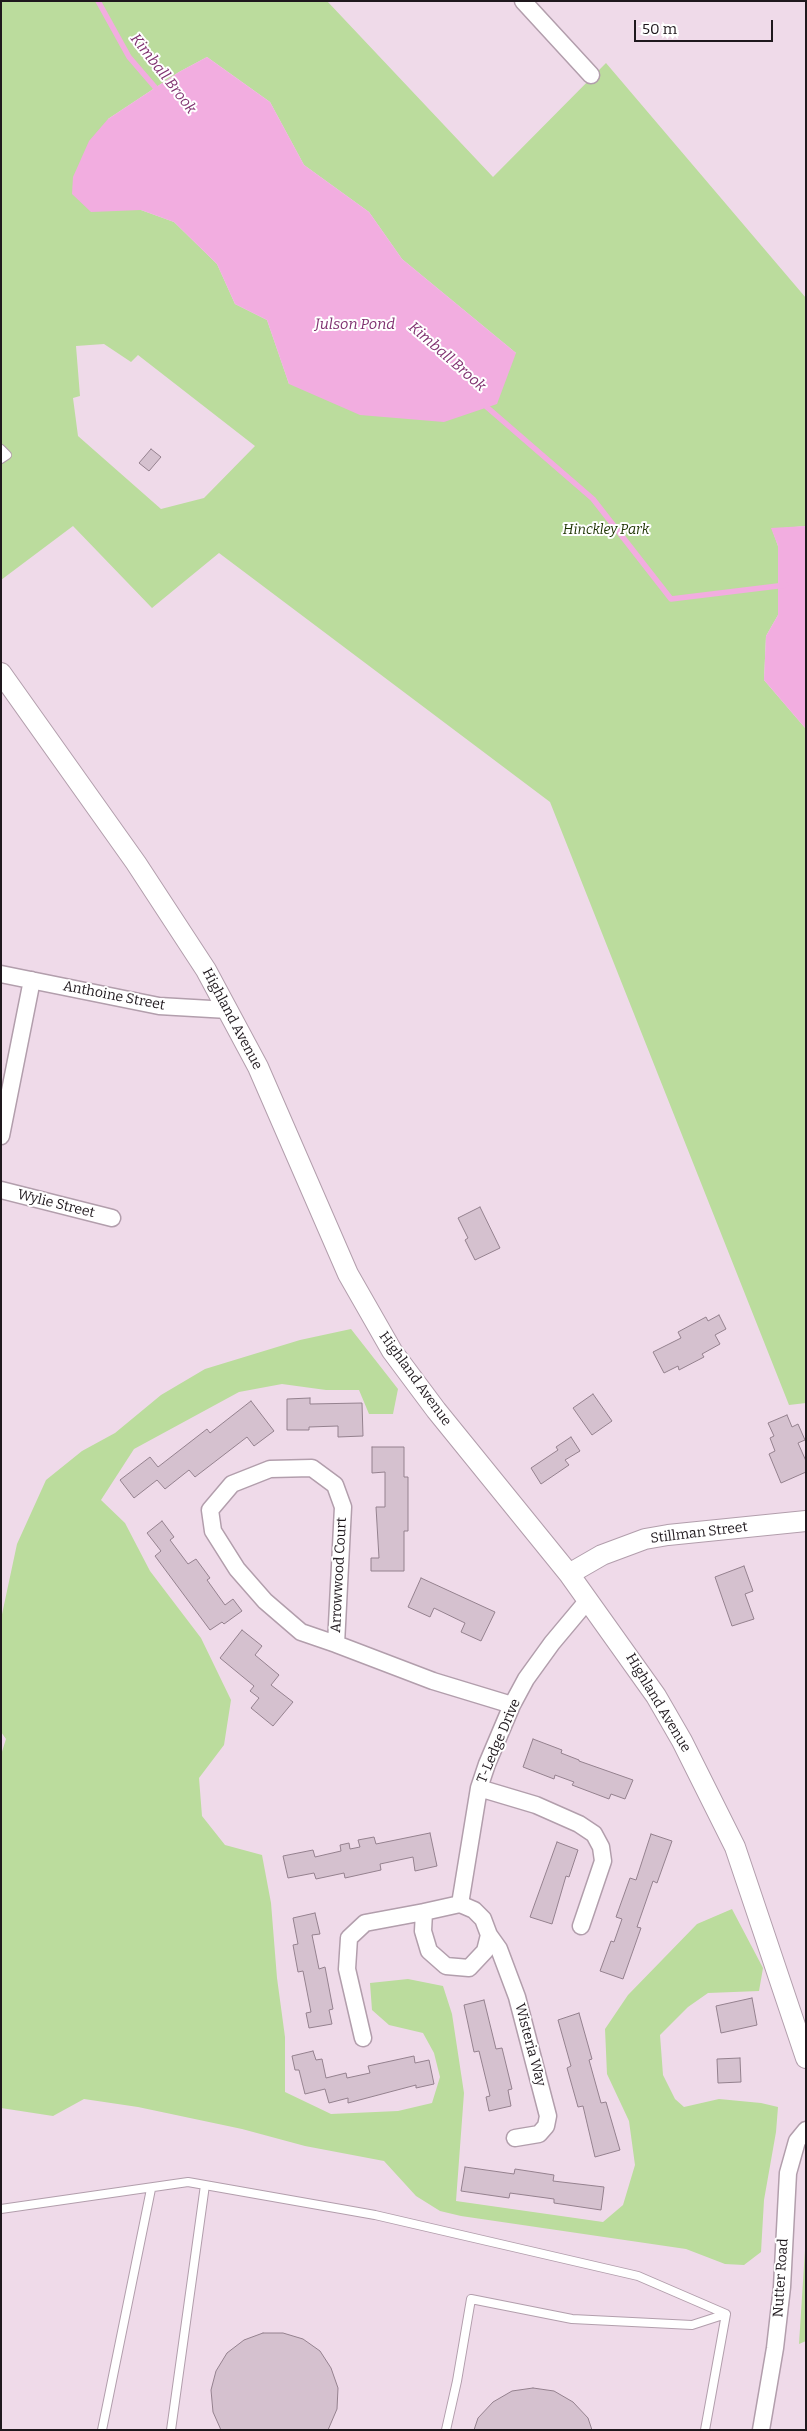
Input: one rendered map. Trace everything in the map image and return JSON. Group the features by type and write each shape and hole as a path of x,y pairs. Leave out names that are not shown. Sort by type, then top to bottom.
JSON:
{"street":[{"path":"523,1 592,76"},
{"name":"Highland Avenue","path":"1,673 136,863 206,970 258,1067 348,1274 392,1351 448,1425 569,1574 656,1696 682,1740 731,1839 806,2058"},
{"name":"Anthoine Street","path":"1,974 159,1006 228,1010"},
{"path":"1,1136 32,980"},
{"name":"Wylie Street","path":"1,1190 112,1218"},
{"name":"Arrowwood Court","path":"336,1644 342,1507 335,1485 312,1468 270,1470 232,1484 210,1510 213,1531 233,1561 266,1601 301,1632 433,1681 512,1705"},
{"name":"Stillman Street","path":"569,1574 602,1555 645,1539 806,1521"},
{"name":"T-Ledge Drive","path":"460,1904 479,1788 512,1705 526,1679 552,1642 588,1600"},
{"path":"479,1788 536,1805 579,1824 594,1834 601,1847 603,1861 581,1926"},
{"path":"363,2038 347,1969 349,1938 365,1923 460,1904 474,1910 483,1919 490,1935 485,1951 469,1968 446,1966 429,1951 423,1931 424,1912"},
{"name":"Wisteria Way","path":"490,1935 499,1949 517,1997 548,2116 546,2126 539,2134 515,2138"},
{"name":"Nutter Road","path":"761,2430 775,2348 782,2287 788,2172 797,2142 806,2130"}],"lane":[{"path":"1,448 7,455 1,459"},
{"path":"1,2209 151,2189 188,2182 375,2215 638,2276 726,2314"},
{"path":"171,2430 205,2185"},
{"path":"102,2430 151,2189"},
{"path":"446,2430 457,2381 471,2299 572,2318 692,2325 726,2314"},
{"path":"705,2430 726,2314"}],"green space":[{"name":"Hinckley Park","path":"1,1 327,1 493,177 606,63 806,298 806,526 772,529 778,546 778,615 766,636 764,680 806,729 806,1403 789,1405 550,802 219,553 152,608 73,526 1,580","holes":["207,57 270,102 304,165 369,212 402,259 516,353 289,384 267,320 235,304 217,264 174,222 141,210 108,119 179,72","104,344 131,362 138,355 255,446 204,498 161,509 78,436 73,398 80,396 76,346"]},
{"path":"351,1329 398,1389 393,1414 369,1414 359,1390 326,1390 282,1384 239,1392 134,1449 101,1500 125,1523 150,1571 201,1638 231,1700 224,1745 199,1778 202,1816 225,1845 262,1855 271,1903 277,1978 285,2037 285,2092 331,2114 398,2111 432,2103 440,2077 434,2053 423,2033 389,2025 372,2010 370,1983 408,1979 443,1986 452,2014 464,2093 456,2201 603,2222 623,2205 635,2165 629,2121 607,2074 605,2029 628,1995 697,1924 732,1909 763,1968 759,1991 708,1993 688,2007 660,2035 663,2075 675,2099 684,2107 719,2099 761,2103 778,2107 776,2132 764,2200 761,2252 744,2265 725,2264 686,2249 461,2216 440,2211 416,2196 384,2161 305,2146 242,2129 138,2107 84,2099 53,2116 1,2108 1,1755 6,1739 1,1732 1,1619 17,1544 46,1480 82,1451 115,1433 161,1395 205,1369 300,1340"},
{"path":"806,2234 806,2341 799,2344"}],"water":[{"name":"Julson Pond","path":"207,57 270,102 304,165 369,212 402,259 516,353 497,404 444,422 360,415 289,384 267,320 235,304 217,264 174,222 141,210 91,212 72,194 73,177 89,141 108,119 179,72"},
{"path":"806,526 806,729 764,680 766,636 778,615 778,546 771,528"}],"building":[{"path":"151,449 161,457 149,471 139,463"},
{"path":"480,1207 500,1248 475,1260 465,1240 468,1238 458,1218"},
{"path":"719,1315 726,1329 715,1335 720,1344 702,1354 704,1357 679,1370 678,1366 664,1373 653,1352 681,1338 678,1332 706,1317 708,1321"},
{"path":"593,1394 612,1421 592,1435 573,1408"},
{"path":"310,1398 310,1404 362,1403 363,1436 338,1437 338,1426 309,1427 309,1430 287,1430 287,1399"},
{"path":"251,1401 274,1431 254,1446 247,1437 195,1477 189,1470 165,1489 157,1480 134,1498 120,1480 150,1457 158,1467 207,1429 210,1433"},
{"path":"787,1415 792,1427 798,1424 805,1440 798,1443 806,1461 806,1472 781,1483 769,1454 775,1451 770,1438 774,1436 768,1423"},
{"path":"571,1437 580,1451 565,1460 569,1465 541,1484 531,1468 558,1450 556,1447"},
{"path":"372,1447 404,1447 404,1477 408,1477 408,1531 404,1531 404,1571 371,1571 371,1558 379,1558 376,1507 385,1507 385,1472 372,1473"},
{"path":"162,1521 174,1537 170,1540 188,1564 196,1559 210,1578 207,1580 225,1605 233,1599 242,1611 224,1624 222,1622 210,1630 155,1556 161,1551 147,1533"},
{"path":"744,1566 753,1591 745,1594 754,1619 732,1626 715,1577"},
{"path":"421,1578 495,1612 481,1641 461,1632 465,1623 434,1608 430,1617 408,1607"},
{"path":"242,1630 262,1646 255,1655 279,1675 271,1685 293,1702 273,1726 251,1708 259,1698 250,1691 254,1686 220,1658"},
{"path":"533,1739 562,1750 561,1753 579,1761 633,1780 625,1799 611,1794 609,1799 572,1785 574,1782 555,1775 554,1779 523,1767"},
{"path":"430,1833 437,1866 415,1871 413,1857 380,1864 381,1870 345,1878 344,1873 316,1879 314,1873 288,1878 283,1856 313,1850 315,1857 341,1851 340,1845 349,1843 350,1849 360,1847 358,1840 374,1837 376,1844"},
{"path":"651,1834 672,1841 657,1883 653,1881 637,1927 641,1928 623,1979 600,1971 611,1941 614,1942 622,1919 616,1917 630,1878 636,1880"},
{"path":"557,1842 578,1850 569,1877 566,1876 552,1924 530,1917"},
{"path":"315,1913 320,1934 312,1935 319,1969 325,1967 333,2009 329,2010 332,2024 309,2028 306,2013 311,2012 303,1971 298,1972 293,1945 298,1944 293,1918"},
{"path":"752,1998 757,2025 721,2033 716,2006"},
{"path":"484,2000 496,2049 502,2048 512,2089 508,2090 511,2106 489,2111 486,2097 490,2096 479,2051 474,2052 464,2005"},
{"path":"579,2013 592,2059 589,2060 601,2103 606,2102 620,2150 595,2157 583,2106 578,2107 567,2068 571,2066 558,2020"},
{"path":"313,2051 316,2060 322,2059 326,2078 346,2073 347,2078 370,2073 368,2066 414,2056 415,2063 429,2060 434,2084 416,2088 416,2085 348,2103 348,2098 329,2103 325,2089 305,2094 299,2070 295,2070 292,2056"},
{"path":"740,2058 741,2082 718,2083 717,2059"},
{"path":"465,2167 514,2174 515,2169 554,2175 553,2181 604,2187 601,2210 554,2203 554,2199 510,2193 509,2198 461,2191"},
{"path":"263,2333 283,2333 303,2339 320,2351 331,2368 338,2388 337,2409 328,2430 221,2430 213,2412 211,2390 216,2371 227,2353 244,2340"},
{"path":"533,2388 554,2391 573,2402 588,2418 592,2430 474,2430 478,2418 493,2402 512,2391"}],"waterway":[{"name":"Kimball Brook","path":"98,1 129,57 160,93"},
{"name":"Kimball Brook","path":"481,402 593,499 671,599 786,585"}]}
